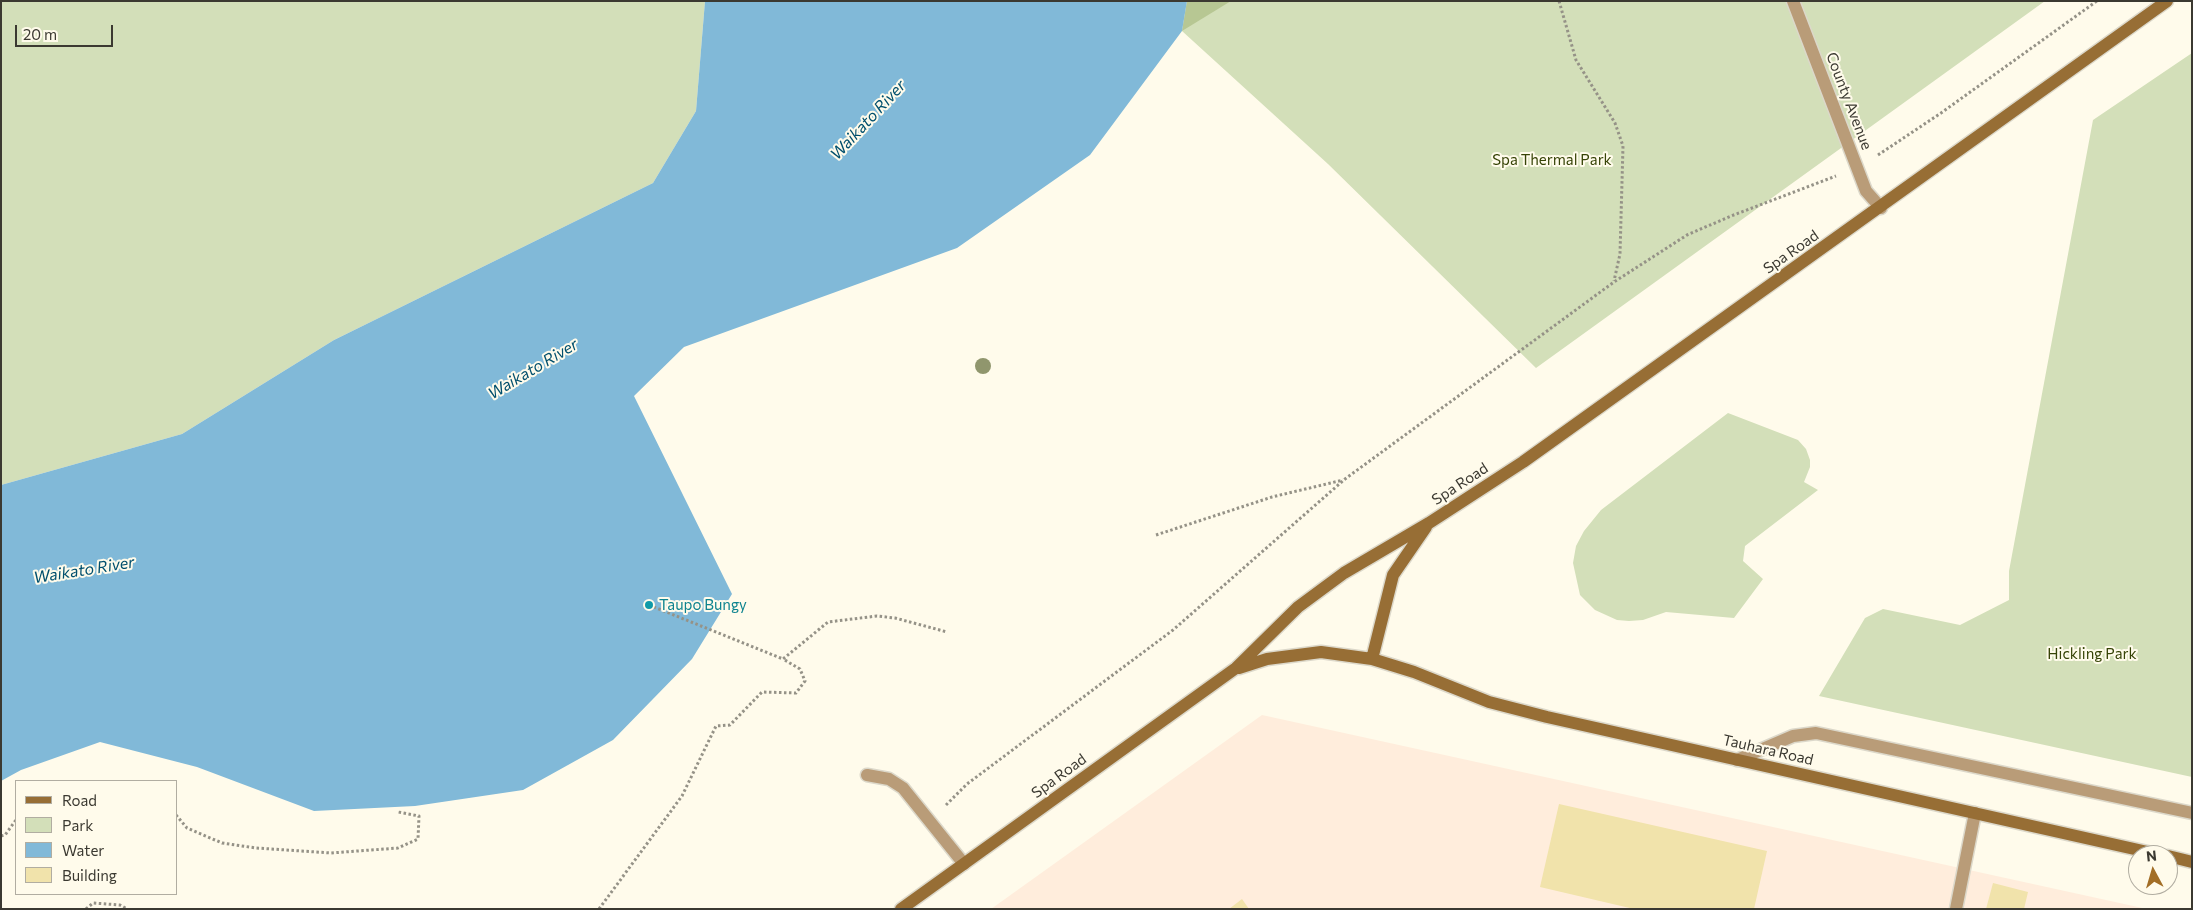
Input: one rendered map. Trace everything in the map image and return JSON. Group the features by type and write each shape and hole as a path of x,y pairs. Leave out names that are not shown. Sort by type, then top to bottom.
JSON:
{"main road":[{"name":"Spa Road","path":"901,909 1236,668 1298,607 1344,573 1429,523 1523,462 2167,1"},
{"name":"Spa Road","path":"1236,668 1267,659 1320,652 1372,659 1392,575 1429,523"},
{"name":"Tauhara Road","path":"1372,659 1414,672 1488,702 2128,848"},
{"path":"2178,858 2192,862"}],"street":[{"name":"County Avenue","path":"1793,1 1866,191 1880,208"},
{"path":"1737,760 1793,736 1816,734 2192,813"},
{"path":"867,775 889,779 903,788 964,864"},
{"path":"1956,909 1975,813"}],"path":[{"path":"1559,1 1576,60 1615,123 1623,146 1620,254 1614,282"},
{"path":"1892,148 2097,1"},
{"path":"947,803 967,784 1173,630 1345,479 1614,282 1687,235 1731,216 1839,175"},
{"path":"1156,535 1272,497 1345,479"},
{"path":"599,909 682,796 716,726 730,725 762,692 796,693 805,681 800,669 783,659 650,604"},
{"path":"783,659 828,622 878,616 895,618 947,632"},
{"path":"178,817 187,828 222,842 256,848 331,853 398,848 418,839 419,816 398,812"},
{"path":"1,836 6,835 15,822"},
{"path":"86,909 93,903 120,905 127,909"}],"shaded area":[{"path":"1262,715 2147,909 991,909"}],"green space":[{"path":"1,1 705,1 696,111 653,183 334,340 182,434 1,485"},
{"name":"Spa Thermal Park","path":"1187,1 2045,1 1536,368 1328,164 1182,31"},
{"path":"1187,1 1231,1 1182,31"},
{"name":"Hickling Park","path":"2192,53 2192,777 1819,696 1865,618 1883,609 1960,625 2009,600 2009,571 2093,120"},
{"path":"1728,413 1798,440 1806,449 1810,460 1810,467 1804,482 1818,490 1745,546 1743,561 1763,579 1734,618 1666,612 1643,620 1629,621 1617,620 1595,610 1580,595 1573,563 1576,546 1584,531 1601,510"}],"water":[{"name":"Waikato River","path":"705,1 1187,1 1182,31 1090,155 957,248 684,347 634,396 732,594 692,659 613,740 523,790 415,806 314,811 197,767 100,742 21,770 1,781 1,485 182,434 334,340 653,183 696,111"}],"building":[{"path":"1559,804 1767,851 1754,909 1634,909 1540,887"},
{"path":"1993,883 2028,892 2024,909 1986,909"},
{"path":"1242,899 1249,909 1229,909"}],"place":[{"name":"Taupo Bungy","path":"649,605"}]}
